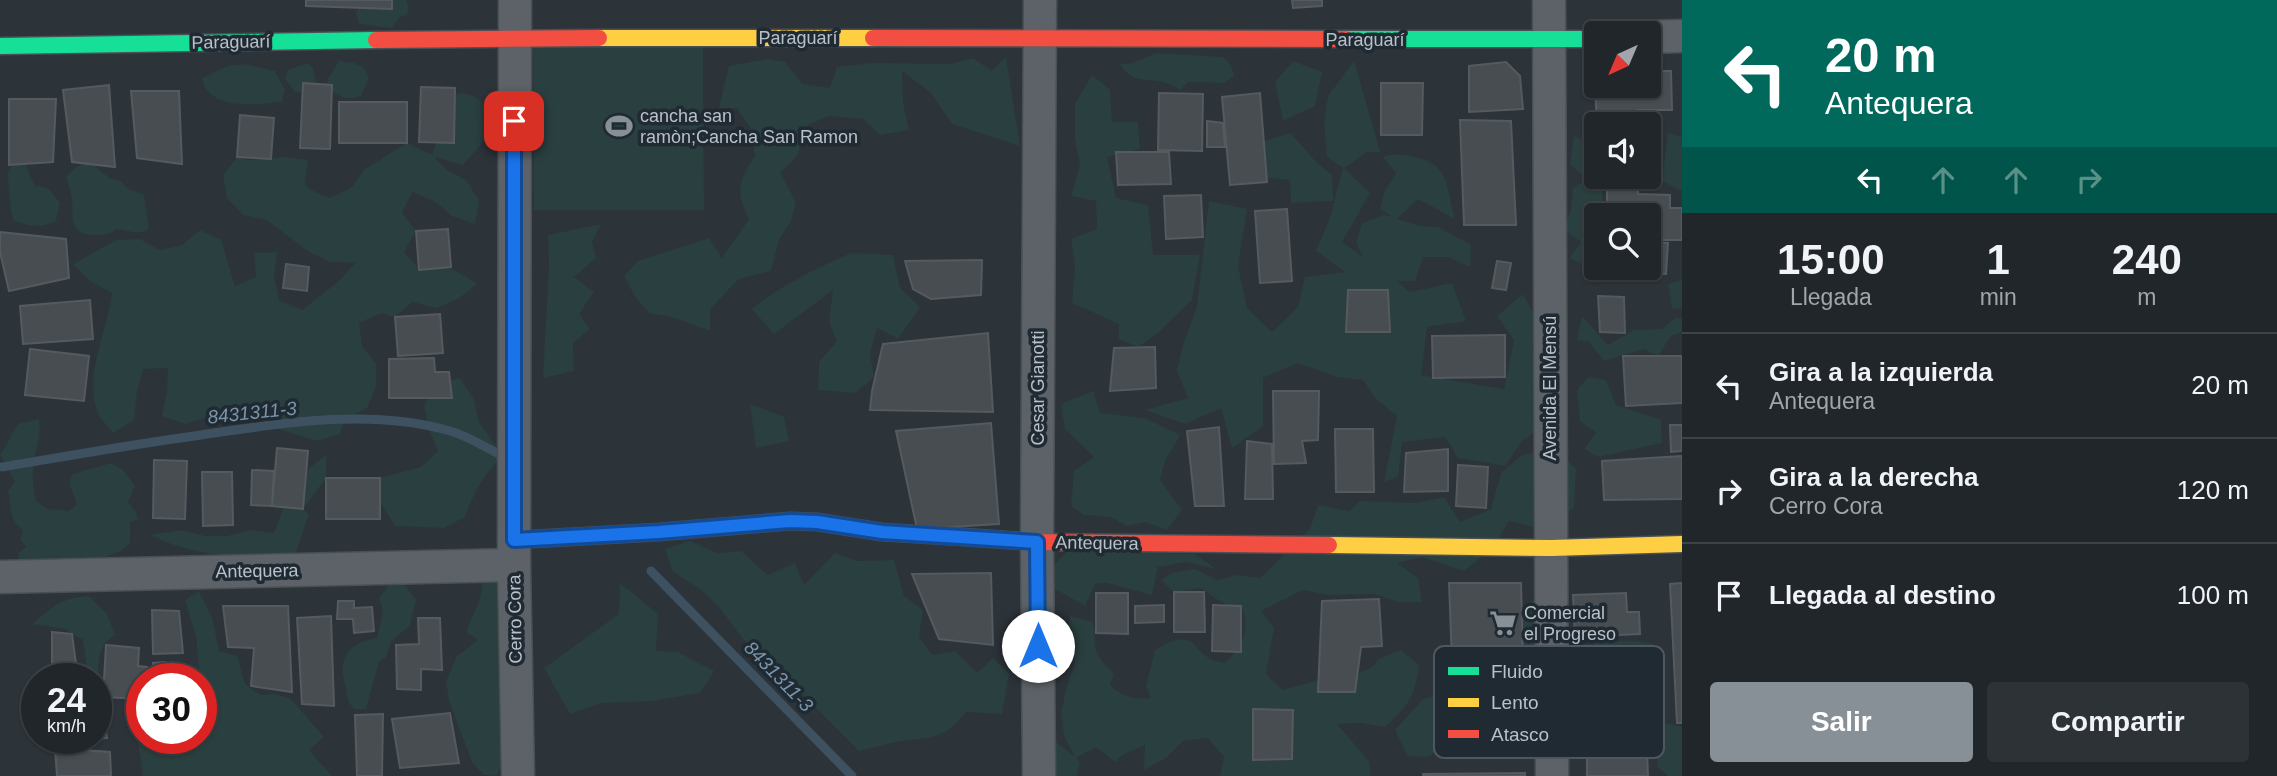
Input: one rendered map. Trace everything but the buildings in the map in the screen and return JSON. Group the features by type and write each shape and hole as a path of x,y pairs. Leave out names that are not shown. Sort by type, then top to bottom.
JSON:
{"street":[{"name":"Cerro Cora","path":"514,0 514,552 518,776"},
{"name":"Cesar Gianotti","path":"1039,776 1037,542 1040,0"},
{"name":"Avenida El Mensú","path":"1549,0 1551,646"},
{"path":"1661,37 1682,36"},
{"name":"Paraguarí","path":"0,46 514,38 1584,39"},
{"name":"Antequera","path":"0,577 514,552 659,532 790,521 817,522 882,532 1037,542 1551,548 1682,544"},
{"name":"Avenida El Mensú","path":"1552,758 1552,776"}],"green space":[{"path":"363,0 406,0 409,7 407,15 400,17 392,28 359,24 356,13"},
{"name":"cancha san ramòn;Cancha San Ramon","path":"703,41 704,210 534,210 533,42"},
{"path":"1156,53 1223,57 1231,65 1234,76 1225,83 1188,82 1180,90 1163,82 1132,76 1120,64 1133,63"},
{"path":"1006,57 1020,146 952,124 931,93 902,71 903,102 909,130 880,135 863,119 829,116 808,125 797,156 780,173 796,202 791,221 779,240 771,271 739,279 710,309 710,331 672,317 649,313 635,297 624,276 638,261 709,238 722,258 749,219 740,186 755,156 751,129 737,108 719,108 729,66 767,59 785,62 803,84 830,88 837,67 871,63 951,64 973,58 992,71"},
{"path":"339,61 363,67 369,78 361,96 343,97 328,88 327,80"},
{"path":"1293,61 1322,72 1315,106 1283,121 1275,82"},
{"path":"1354,61 1380,152 1367,152 1344,168 1370,193 1342,242 1363,257 1356,243 1362,223 1384,215 1393,217 1380,209 1384,193 1396,173 1383,157 1397,154 1424,160 1440,170 1455,219 1418,199 1397,219 1420,226 1438,227 1471,245 1470,267 1448,257 1423,257 1415,281 1397,281 1410,292 1452,283 1466,321 1427,327 1421,375 1504,389 1514,340 1497,316 1523,294 1536,318 1532,350 1550,393 1550,422 1522,441 1505,466 1458,458 1445,437 1402,442 1398,477 1384,482 1397,416 1377,400 1363,380 1337,377 1298,363 1263,378 1263,426 1232,448 1221,408 1185,424 1145,410 1188,398 1177,371 1197,306 1209,201 1247,209 1238,266 1247,308 1272,332 1298,307 1305,277 1345,272 1316,251 1330,218 1343,168 1327,157 1324,122 1328,96"},
{"path":"307,63 313,68 316,84 307,91 295,92 285,79 288,70"},
{"path":"245,64 275,71 285,89 282,102 235,104 214,96 206,89 202,78 228,66"},
{"path":"1092,75 1110,90 1112,122 1138,122 1140,149 1107,157 1116,198 1148,205 1153,255 1200,255 1192,300 1159,332 1138,347 1119,339 1119,324 1072,303 1075,266 1071,239 1097,229 1096,201 1071,196 1080,165 1075,140 1075,104"},
{"path":"460,93 477,98 490,112 483,122 483,141 463,165 434,157 446,169 467,181 479,201 475,224 452,216 434,201 412,192 402,213 416,231 404,252 419,269 442,267 477,284 458,299 436,308 412,302 395,317 381,313 359,323 362,346 376,364 376,386 367,408 345,420 340,434 317,441 268,426 253,410 208,417 185,424 162,416 168,368 143,369 134,420 113,433 97,411 93,382 112,293 90,281 73,264 116,240 140,239 160,250 182,245 200,230 221,240 235,286 256,277 254,253 277,252 274,276 279,300 302,310 339,281 355,263 330,262 306,250 267,220 243,215 227,198 223,175 237,157 248,160 284,157 308,160 305,183 309,189 330,198 351,188 365,169 407,143 432,155 450,97"},
{"path":"1291,133 1316,162 1332,175 1333,201 1291,203 1290,180 1259,177 1258,143"},
{"path":"1668,133 1682,137 1682,191 1662,181"},
{"path":"1574,136 1584,140 1584,177 1570,164"},
{"path":"85,163 93,164 109,178 121,181 127,188 144,195 149,229 138,232 116,229 107,234 95,235 77,229 74,225 72,197 66,177 76,167"},
{"path":"13,164 25,164 35,186 48,188 60,203 56,221 35,226 14,221 7,175"},
{"path":"1584,182 1584,189 1602,189 1603,203 1584,203 1584,265 1570,258 1581,242 1563,229 1571,210 1573,188"},
{"path":"601,224 592,242 596,258 574,277 594,292 579,314 590,329 573,343 574,371 543,378 548,235"},
{"path":"851,253 893,255 900,288 920,307 898,339 877,328 870,353 874,377 855,393 818,390 819,362 837,341 829,322 833,290 774,334 752,309 775,292"},
{"path":"1682,280 1682,308 1672,309 1668,284"},
{"path":"1582,316 1608,345 1634,330 1662,329 1677,317 1682,319 1682,332 1671,336 1658,356 1644,349 1604,361 1589,342 1577,340"},
{"path":"1589,377 1606,380 1616,405 1661,420 1662,443 1598,457 1584,449 1596,433 1580,421 1577,390"},
{"path":"460,378 474,400 479,422 503,456 480,484 465,517 444,528 395,526 381,503 380,478 421,467 438,451 424,406 435,385"},
{"path":"1093,391 1100,413 1145,418 1180,435 1165,461 1160,480 1182,510 1167,530 1145,522 1127,526 1111,517 1084,515 1071,506 1074,471 1094,457 1065,429 1061,404"},
{"path":"750,404 784,417 789,441 756,448"},
{"path":"39,419 33,483 36,501 47,509 69,511 77,504 69,483 72,475 110,463 122,469 135,486 128,502 138,519 130,522 130,543 121,551 97,560 72,562 59,559 47,564 18,562 19,553 26,547 20,539 23,530 15,522 10,508 8,491 15,482 0,454 18,424"},
{"path":"1556,448 1576,469 1574,508 1541,529 1509,521 1494,547 1464,571 1422,557 1397,563 1418,578 1422,602 1398,602 1375,594 1328,595 1303,590 1261,611 1274,628 1266,674 1282,690 1327,678 1350,678 1372,667 1379,659 1401,650 1419,665 1413,694 1385,727 1361,723 1337,724 1369,761 1371,776 1220,776 1224,757 1208,738 1183,741 1166,758 1144,770 1145,745 1124,754 1115,762 1096,747 1076,758 1080,762 1077,776 1039,776 1049,736 1075,757 1064,736 1061,712 1075,664 1067,640 1070,616 1092,622 1097,653 1114,674 1110,684 1128,697 1151,698 1146,687 1155,650 1181,639 1194,644 1205,656 1225,663 1240,644 1245,630 1246,622 1241,606 1224,603 1200,588 1174,592 1161,580 1171,573 1195,569 1217,580 1237,575 1260,578 1310,529 1318,505 1349,511 1360,501 1416,503 1444,497 1460,522 1491,509 1501,473 1522,455"},
{"path":"326,455 326,478 303,509 309,514 294,558 203,552 167,543 150,535 182,530 205,536 227,536 251,530 274,533 283,509 308,469"},
{"path":"690,541 717,553 741,551 768,575 795,563 804,585 835,553 857,561 894,560 904,596 923,610 919,637 932,655 955,651 977,673 993,658 1009,674 1002,714 966,712 952,727 939,735 859,751 800,692 768,665 743,639 719,607 700,589 673,572 665,549"},
{"path":"1068,550 1195,554 1216,569 1186,562 1158,567 1152,595 1107,583 1095,584 1085,606 1050,586 1050,570"},
{"path":"484,575 505,576 506,758 496,776 484,775 472,762 449,701 446,681 457,656 478,640 466,632 480,599"},
{"path":"392,581 403,583 416,600 410,625 391,642 386,657 379,662 366,709 354,709 348,700 343,674 344,658 359,643 377,638 383,611 379,598"},
{"path":"620,583 658,614 656,651 678,652 714,671 700,693 652,701 601,703 570,714 544,668 619,614"},
{"path":"199,591 212,617 219,651 237,656 245,684 260,695 276,694 291,699 324,737 309,750 332,776 143,776 140,754 217,754 217,663 198,663 196,637 185,600"},
{"path":"89,596 107,614 115,635 103,647 99,663 86,663 83,640 65,629 33,624 58,604"},
{"path":"1537,596 1536,646 1496,646 1522,621 1527,605"},
{"path":"1635,641 1653,646 1580,646 1601,642"},
{"path":"1434,695 1434,753 1427,757 1408,756 1395,730 1422,700"},
{"path":"1666,723 1682,727 1682,776 1668,776 1657,766 1657,758 1664,758"}],"waterway":[{"name":"8431311-3","path":"2,467 263,426 358,419 420,424 450,431 503,456"},
{"name":"8431311-3","path":"651,571 852,776"}],"traffic: fast":[{"path":"1345,39 1584,39"},
{"path":"0,46 376,40"},
{"path":"514,540 790,521 817,522 882,532 948,536"}],"traffic: slow":[{"path":"599,38 873,38"},
{"path":"1329,545 1551,548 1682,544"}],"traffic: jam":[{"path":"376,40 599,38"},
{"path":"873,38 1345,39"},
{"path":"948,536 1037,542 1329,545"}],"place":[{"name":"cancha san ramòn;Cancha San Ramon","path":"619,126"},
{"name":"Comercial el Progreso","path":"1503,623"}],"route":[{"path":"514,121 514,540 790,521 817,522 882,532 1037,542 1038,646"}]}
